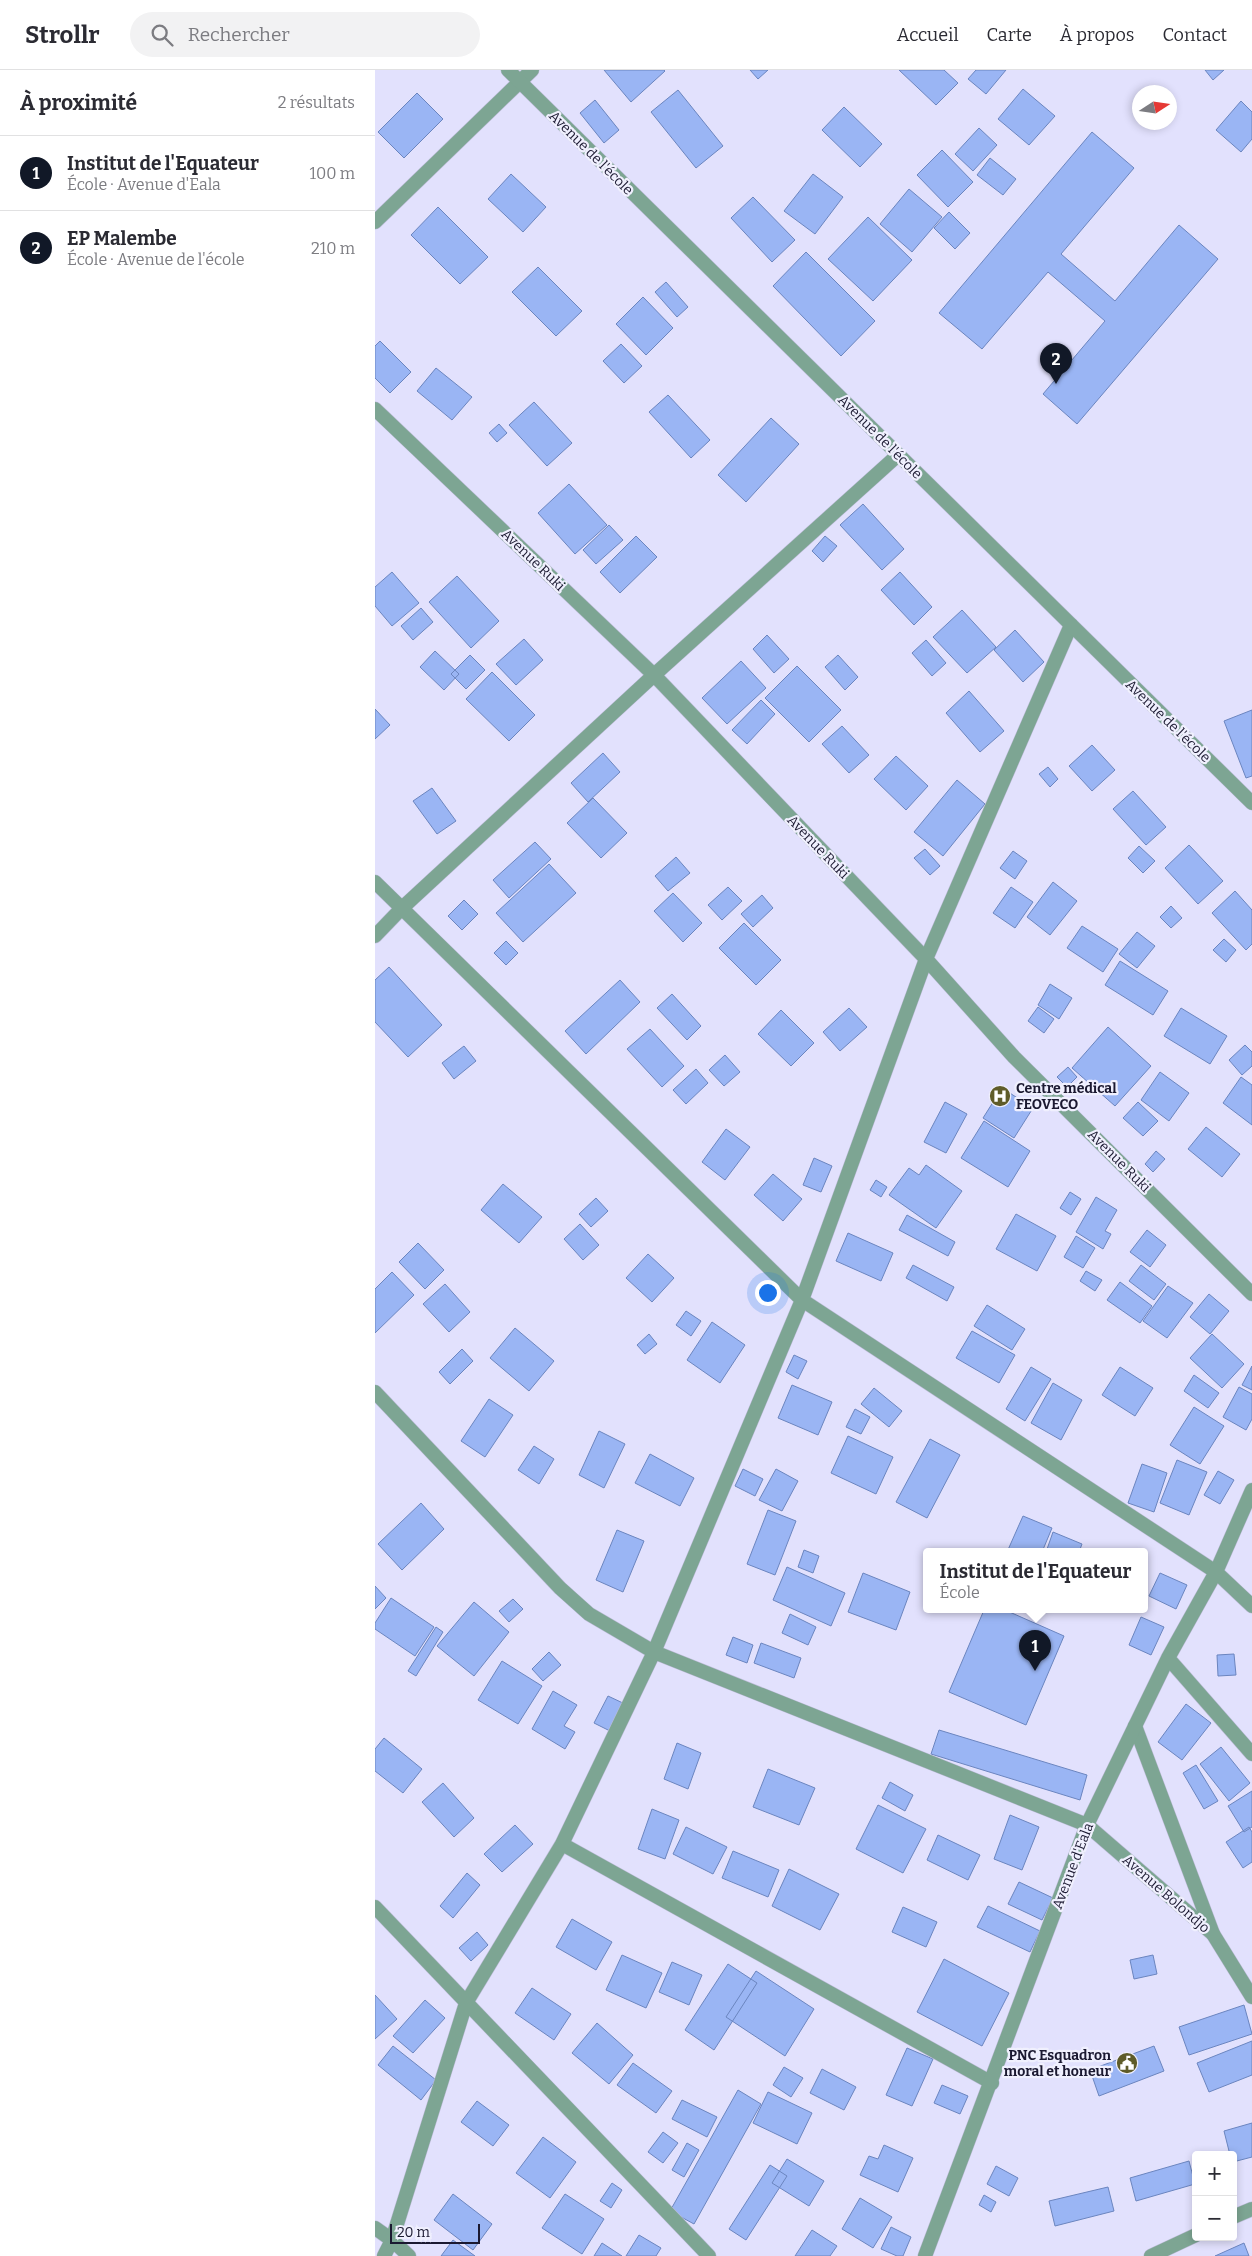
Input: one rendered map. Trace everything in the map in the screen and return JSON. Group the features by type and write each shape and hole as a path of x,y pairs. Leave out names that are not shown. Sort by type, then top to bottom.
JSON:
{"street":[{"name":"Avenue de l'école","path":"508,70 1252,803"},
{"path":"375,222 532,70"},
{"name":"Avenue Ruki","path":"375,409 654,675 926,959 1014,1057 1252,1294"},
{"path":"375,936 401,909 654,675 898,455"},
{"path":"384,2256 392,2240 466,2003 562,1844 653,1652 802,1300 926,959 1071,625"},
{"path":"375,882 802,1300 1216,1572 1252,1606"},
{"name":"Avenue Bolondjo","path":"375,1392 560,1588 589,1614 653,1652 1087,1824 1213,1934 1252,1997"},
{"name":"Avenue d'Eala","path":"925,2256 992,2083 1087,1824 1168,1658 1216,1572 1252,1490"},
{"path":"1168,1658 1252,1754"},
{"path":"1135,1726 1213,1934"},
{"path":"562,1844 992,2083"},
{"path":"375,1907 709,2256"},
{"path":"1237,2215 1252,2208"},
{"path":"375,2228 392,2240 409,2256"},
{"path":"1151,2256 1192,2237"}],"building":[{"path":"604,70 664,70 665,71 631,102"},
{"path":"750,70 768,70 758,79"},
{"path":"899,70 944,70 958,83 936,105"},
{"path":"976,70 1006,70 986,94 968,79"},
{"path":"1205,70 1224,70 1213,80"},
{"path":"1023,89 1055,116 1029,145 998,119"},
{"path":"678,90 723,146 696,168 651,112"},
{"path":"417,93 443,119 404,158 378,132"},
{"path":"595,100 619,130 604,143 580,113"},
{"path":"1241,101 1252,112 1252,139 1241,152 1216,130"},
{"path":"844,107 882,144 860,167 822,130"},
{"path":"979,128 997,145 973,171 955,154"},
{"path":"1092,132 1134,168 1061,254 1115,301 1179,225 1218,259 1077,424 1043,394 1105,321 1048,272 982,349 939,313"},
{"path":"942,150 973,182 948,207 917,175"},
{"path":"990,158 1016,179 1003,195 977,175"},
{"path":"511,174 546,207 523,232 488,199"},
{"path":"813,174 843,197 815,234 784,211"},
{"path":"909,189 942,217 912,252 880,224"},
{"path":"753,197 795,240 772,262 731,218"},
{"path":"438,207 488,257 460,284 411,235"},
{"path":"949,212 970,233 955,249 934,228"},
{"path":"868,217 912,260 873,301 828,259"},
{"path":"806,252 875,321 841,356 773,286"},
{"path":"538,267 582,311 556,336 512,292"},
{"path":"666,282 688,307 677,317 655,292"},
{"path":"643,297 673,328 646,355 616,324"},
{"path":"380,341 411,372 390,393 375,378 375,346"},
{"path":"621,344 642,366 624,383 603,361"},
{"path":"436,368 472,397 452,420 417,391"},
{"path":"668,395 710,440 691,458 649,412"},
{"path":"534,402 572,443 547,466 509,425"},
{"path":"771,418 799,444 746,502 718,475"},
{"path":"499,424 507,433 497,442 489,433"},
{"path":"569,484 607,525 575,554 538,513"},
{"path":"863,504 904,549 882,570 840,525"},
{"path":"609,525 623,540 596,564 583,550"},
{"path":"636,536 657,557 620,593 600,572"},
{"path":"825,536 837,546 823,562 812,551"},
{"path":"392,572 419,603 392,626 375,606 375,587"},
{"path":"900,572 932,607 914,625 881,590"},
{"path":"457,576 499,621 471,648 429,602"},
{"path":"421,608 433,622 413,640 401,626"},
{"path":"962,610 996,647 967,673 933,637"},
{"path":"1015,630 1044,662 1023,682 994,650"},
{"path":"767,635 789,659 774,673 753,649"},
{"path":"524,639 543,660 516,685 496,664"},
{"path":"926,640 946,663 932,676 912,653"},
{"path":"435,651 459,674 444,690 420,667"},
{"path":"470,655 485,670 466,689 451,674"},
{"path":"838,655 858,677 845,690 825,667"},
{"path":"741,661 766,688 727,724 702,698"},
{"path":"797,666 841,710 809,742 765,698"},
{"path":"492,672 535,715 509,741 466,699"},
{"path":"969,691 1004,731 980,752 946,713"},
{"path":"761,700 775,714 747,744 732,730"},
{"path":"375,709 390,725 375,739"},
{"path":"1252,710 1252,776 1246,778 1224,721"},
{"path":"842,726 869,755 849,773 822,744"},
{"path":"1092,745 1115,770 1092,791 1069,766"},
{"path":"603,753 620,772 588,802 571,783"},
{"path":"896,756 928,786 906,810 874,779"},
{"path":"1048,767 1058,779 1050,787 1039,774"},
{"path":"957,780 985,804 943,856 914,832"},
{"path":"432,788 456,821 437,834 413,801"},
{"path":"1133,791 1166,827 1146,845 1113,809"},
{"path":"593,798 627,833 601,858 567,823"},
{"path":"535,842 551,859 509,898 493,880"},
{"path":"1189,845 1223,881 1198,904 1165,868"},
{"path":"1139,846 1155,861 1143,873 1128,858"},
{"path":"925,849 940,866 930,875 914,858"},
{"path":"1013,851 1027,861 1015,879 1000,868"},
{"path":"676,857 690,873 668,891 655,876"},
{"path":"549,864 576,893 523,942 496,913"},
{"path":"1053,882 1077,901 1050,935 1027,917"},
{"path":"728,887 742,901 722,920 708,905"},
{"path":"1011,887 1033,902 1015,928 993,913"},
{"path":"1235,891 1252,910 1252,944 1246,950 1212,913"},
{"path":"673,893 702,923 683,942 654,911"},
{"path":"762,895 773,908 753,927 741,914"},
{"path":"464,900 478,914 462,930 448,916"},
{"path":"1171,906 1182,918 1171,928 1160,917"},
{"path":"744,923 781,960 756,985 719,948"},
{"path":"1082,926 1118,949 1103,972 1067,948"},
{"path":"1137,932 1155,946 1137,968 1119,954"},
{"path":"1224,939 1236,950 1226,962 1213,950"},
{"path":"506,941 518,953 506,965 494,953"},
{"path":"1120,961 1168,991 1153,1015 1105,985"},
{"path":"389,967 442,1025 408,1057 375,1022 375,980"},
{"path":"620,980 640,1002 586,1054 565,1031"},
{"path":"1050,984 1072,998 1059,1019 1038,1005"},
{"path":"672,994 701,1026 687,1040 657,1008"},
{"path":"1038,1007 1054,1019 1044,1033 1028,1021"},
{"path":"849,1008 867,1027 840,1051 823,1032"},
{"path":"1181,1008 1227,1036 1210,1064 1164,1036"},
{"path":"781,1010 814,1043 791,1066 758,1034"},
{"path":"1108,1027 1151,1066 1115,1106 1072,1068"},
{"path":"650,1029 684,1066 662,1087 627,1049"},
{"path":"1245,1045 1252,1052 1252,1066 1242,1075 1229,1060"},
{"path":"464,1046 476,1061 454,1079 442,1063"},
{"path":"725,1055 740,1072 724,1086 709,1070"},
{"path":"1068,1067 1077,1077 1067,1087 1057,1077"},
{"path":"696,1069 708,1083 686,1104 673,1090"},
{"path":"1160,1072 1189,1093 1169,1121 1141,1100"},
{"path":"1241,1077 1252,1085 1252,1125 1223,1103"},
{"path":"1002,1088 1033,1108 1014,1138 983,1118"},
{"path":"945,1102 967,1114 946,1153 924,1142"},
{"path":"1138,1102 1158,1121 1143,1136 1123,1118"},
{"path":"984,1121 1030,1151 1008,1187 961,1158"},
{"path":"1206,1127 1240,1154 1222,1177 1188,1149"},
{"path":"726,1129 750,1147 725,1180 702,1162"},
{"path":"1156,1151 1165,1159 1153,1172 1145,1164"},
{"path":"814,1158 832,1166 821,1192 803,1185"},
{"path":"926,1165 962,1191 936,1228 889,1195 909,1168 919,1175"},
{"path":"773,1174 802,1199 783,1221 754,1195"},
{"path":"876,1180 887,1187 881,1197 870,1190"},
{"path":"503,1184 542,1217 519,1243 481,1210"},
{"path":"1070,1192 1081,1199 1071,1215 1060,1208"},
{"path":"1096,1197 1117,1210 1105,1231 1111,1234 1103,1249 1076,1232"},
{"path":"596,1198 608,1211 591,1227 579,1214"},
{"path":"1016,1214 1056,1236 1037,1271 996,1249"},
{"path":"907,1215 955,1242 948,1256 899,1230"},
{"path":"580,1224 599,1245 583,1260 564,1239"},
{"path":"1147,1230 1166,1245 1150,1267 1130,1252"},
{"path":"848,1233 893,1253 881,1281 836,1261"},
{"path":"1076,1236 1095,1248 1083,1268 1064,1257"},
{"path":"418,1243 444,1270 425,1289 399,1262"},
{"path":"648,1254 674,1278 652,1302 626,1278"},
{"path":"913,1265 954,1287 947,1301 906,1278"},
{"path":"1141,1265 1166,1284 1154,1300 1129,1281"},
{"path":"1086,1271 1102,1280 1095,1291 1080,1281"},
{"path":"392,1272 414,1295 375,1333 375,1289"},
{"path":"1120,1282 1152,1306 1140,1323 1107,1300"},
{"path":"445,1284 470,1312 449,1332 423,1304"},
{"path":"1168,1286 1193,1303 1167,1338 1143,1321"},
{"path":"1209,1294 1229,1311 1210,1334 1190,1317"},
{"path":"987,1305 1025,1329 1012,1350 974,1326"},
{"path":"686,1311 701,1321 691,1336 676,1325"},
{"path":"712,1322 745,1345 720,1383 687,1360"},
{"path":"515,1328 554,1361 529,1391 490,1358"},
{"path":"972,1331 1015,1355 999,1383 956,1358"},
{"path":"649,1334 657,1344 645,1354 637,1345"},
{"path":"1212,1334 1244,1364 1222,1388 1190,1358"},
{"path":"462,1349 473,1361 450,1384 439,1372"},
{"path":"794,1355 807,1361 798,1379 786,1372"},
{"path":"1252,1366 1252,1390 1242,1385"},
{"path":"1031,1367 1051,1379 1025,1421 1006,1409"},
{"path":"1120,1367 1153,1388 1135,1416 1102,1395"},
{"path":"1194,1375 1219,1393 1208,1408 1184,1391"},
{"path":"1053,1383 1082,1400 1061,1440 1031,1423"},
{"path":"792,1385 832,1402 818,1435 778,1418"},
{"path":"1239,1387 1252,1394 1252,1419 1246,1430 1223,1417"},
{"path":"874,1388 902,1411 889,1427 861,1404"},
{"path":"489,1399 513,1415 485,1457 461,1441"},
{"path":"1194,1407 1224,1426 1200,1464 1170,1445"},
{"path":"855,1409 870,1417 861,1434 846,1427"},
{"path":"599,1431 625,1444 604,1488 579,1475"},
{"path":"848,1436 893,1457 876,1494 831,1473"},
{"path":"930,1439 960,1455 927,1518 896,1502"},
{"path":"534,1446 554,1459 539,1484 518,1470"},
{"path":"650,1454 694,1478 680,1506 635,1483"},
{"path":"1177,1460 1207,1472 1189,1515 1160,1503"},
{"path":"1142,1464 1167,1473 1154,1512 1128,1503"},
{"path":"743,1469 763,1479 755,1496 735,1486"},
{"path":"776,1469 798,1481 782,1511 759,1500"},
{"path":"1218,1471 1234,1480 1220,1504 1204,1495"},
{"path":"421,1503 444,1529 402,1570 378,1544"},
{"path":"768,1510 796,1521 775,1575 747,1564"},
{"path":"1023,1516 1052,1528 1044,1548 1009,1548"},
{"path":"617,1530 644,1541 623,1592 596,1580"},
{"path":"1053,1532 1082,1544 1080,1548 1047,1548"},
{"path":"804,1550 819,1556 813,1573 798,1567"},
{"path":"787,1567 845,1593 831,1626 773,1600"},
{"path":"863,1573 910,1592 896,1630 848,1612"},
{"path":"1160,1573 1187,1585 1176,1609 1149,1596"},
{"path":"375,1586 386,1598 375,1609"},
{"path":"391,1598 434,1627 415,1656 375,1629 375,1623"},
{"path":"513,1599 523,1609 509,1622 499,1611"},
{"path":"474,1602 509,1632 474,1676 437,1646"},
{"path":"983,1613 1012,1613 1064,1636 1026,1725 949,1692"},
{"path":"790,1614 816,1627 808,1645 782,1633"},
{"path":"1141,1617 1164,1627 1151,1655 1129,1645"},
{"path":"436,1627 443,1632 416,1676 408,1671"},
{"path":"733,1637 753,1645 747,1663 726,1655"},
{"path":"761,1643 801,1658 794,1678 754,1663"},
{"path":"549,1652 561,1665 543,1681 532,1669"},
{"path":"1234,1654 1236,1675 1218,1676 1217,1655"},
{"path":"502,1661 542,1686 518,1724 478,1700"},
{"path":"553,1691 577,1705 564,1726 575,1732 565,1749 532,1729"},
{"path":"608,1696 625,1704 612,1732 594,1723"},
{"path":"1186,1704 1211,1723 1182,1760 1158,1742"},
{"path":"939,1730 1087,1775 1080,1800 931,1754"},
{"path":"384,1738 422,1769 403,1793 375,1771 375,1749"},
{"path":"677,1743 701,1753 688,1789 664,1779"},
{"path":"1221,1747 1250,1783 1229,1801 1200,1764"},
{"path":"1196,1765 1218,1801 1204,1809 1183,1773"},
{"path":"768,1769 815,1788 799,1825 753,1807"},
{"path":"890,1782 913,1795 905,1811 882,1798"},
{"path":"443,1783 474,1818 454,1837 422,1802"},
{"path":"1252,1791 1252,1827 1244,1832 1228,1806"},
{"path":"878,1805 926,1829 903,1873 856,1849"},
{"path":"652,1809 679,1820 665,1859 638,1849"},
{"path":"1010,1815 1039,1827 1022,1870 994,1859"},
{"path":"515,1825 533,1844 502,1872 484,1854"},
{"path":"686,1827 727,1847 713,1874 673,1854"},
{"path":"1249,1827 1252,1832 1252,1862 1243,1868 1226,1842"},
{"path":"938,1835 980,1855 968,1880 927,1860"},
{"path":"733,1851 779,1870 768,1897 722,1878"},
{"path":"789,1869 839,1894 820,1930 772,1906"},
{"path":"467,1873 480,1885 453,1918 440,1906"},
{"path":"1019,1882 1053,1898 1042,1920 1008,1904"},
{"path":"988,1906 1040,1931 1030,1952 977,1927"},
{"path":"903,1907 937,1922 926,1947 892,1932"},
{"path":"572,1919 612,1942 596,1970 556,1947"},
{"path":"477,1932 488,1945 471,1961 459,1948"},
{"path":"622,1955 662,1973 646,2008 606,1990"},
{"path":"1153,1955 1157,1974 1134,1979 1130,1960"},
{"path":"944,1959 1009,1993 982,2046 917,2012"},
{"path":"672,1962 702,1975 689,2005 659,1992"},
{"path":"728,1964 757,1983 714,2050 685,2030"},
{"path":"756,1971 814,2009 785,2056 726,2017"},
{"path":"532,1988 571,2014 554,2040 515,2013"},
{"path":"375,1995 397,2019 375,2039"},
{"path":"425,2000 445,2018 413,2053 393,2036"},
{"path":"1244,2005 1252,2034 1189,2055 1179,2027"},
{"path":"597,2023 633,2055 609,2084 572,2053"},
{"path":"1252,2041 1252,2075 1209,2092 1197,2063"},
{"path":"393,2046 436,2080 421,2100 378,2065"},
{"path":"1154,2046 1164,2071 1099,2096 1090,2070"},
{"path":"907,2048 933,2059 912,2106 886,2095"},
{"path":"633,2063 672,2091 656,2113 617,2085"},
{"path":"784,2067 803,2078 791,2097 773,2085"},
{"path":"822,2069 856,2087 844,2110 810,2093"},
{"path":"942,2085 968,2096 960,2114 934,2103"},
{"path":"738,2090 761,2104 694,2224 670,2211"},
{"path":"768,2092 812,2113 797,2144 753,2123"},
{"path":"682,2100 717,2117 707,2137 672,2119"},
{"path":"477,2101 509,2125 493,2146 461,2122"},
{"path":"1252,2123 1252,2157 1237,2161 1237,2151 1229,2151 1224,2131"},
{"path":"663,2132 678,2143 663,2163 648,2152"},
{"path":"543,2137 576,2162 550,2198 516,2173"},
{"path":"687,2143 699,2150 684,2177 672,2170"},
{"path":"884,2145 913,2158 898,2192 860,2175 869,2156 878,2159"},
{"path":"787,2159 824,2181 809,2206 772,2183"},
{"path":"1189,2161 1192,2172 1192,2185 1136,2201 1130,2178"},
{"path":"770,2165 787,2176 746,2240 729,2229"},
{"path":"996,2166 1018,2178 1009,2196 987,2184"},
{"path":"612,2183 622,2190 611,2208 600,2201"},
{"path":"1108,2187 1114,2211 1055,2226 1049,2201"},
{"path":"453,2194 492,2224 473,2250 434,2220"},
{"path":"565,2194 604,2219 582,2254 542,2228"},
{"path":"984,2195 996,2202 991,2212 979,2205"},
{"path":"860,2198 892,2217 873,2248 842,2229"},
{"path":"891,2227 911,2237 903,2256 897,2256 881,2249"},
{"path":"812,2230 837,2246 830,2256 795,2256"},
{"path":"639,2235 661,2248 656,2256 626,2256"},
{"path":"453,2240 475,2256 441,2256"},
{"path":"602,2243 622,2256 594,2256"},
{"path":"1244,2243 1249,2256 1215,2256"}],"place":[{"name":"EP Malembe","path":"1056,384"},
{"name":"Centre médical FEOVECO","path":"1000,1096"},
{"name":"Institut de l'Equateur","path":"1035,1671"},
{"name":"PNC Esquadron moral et honeur","path":"1127,2063"}]}
